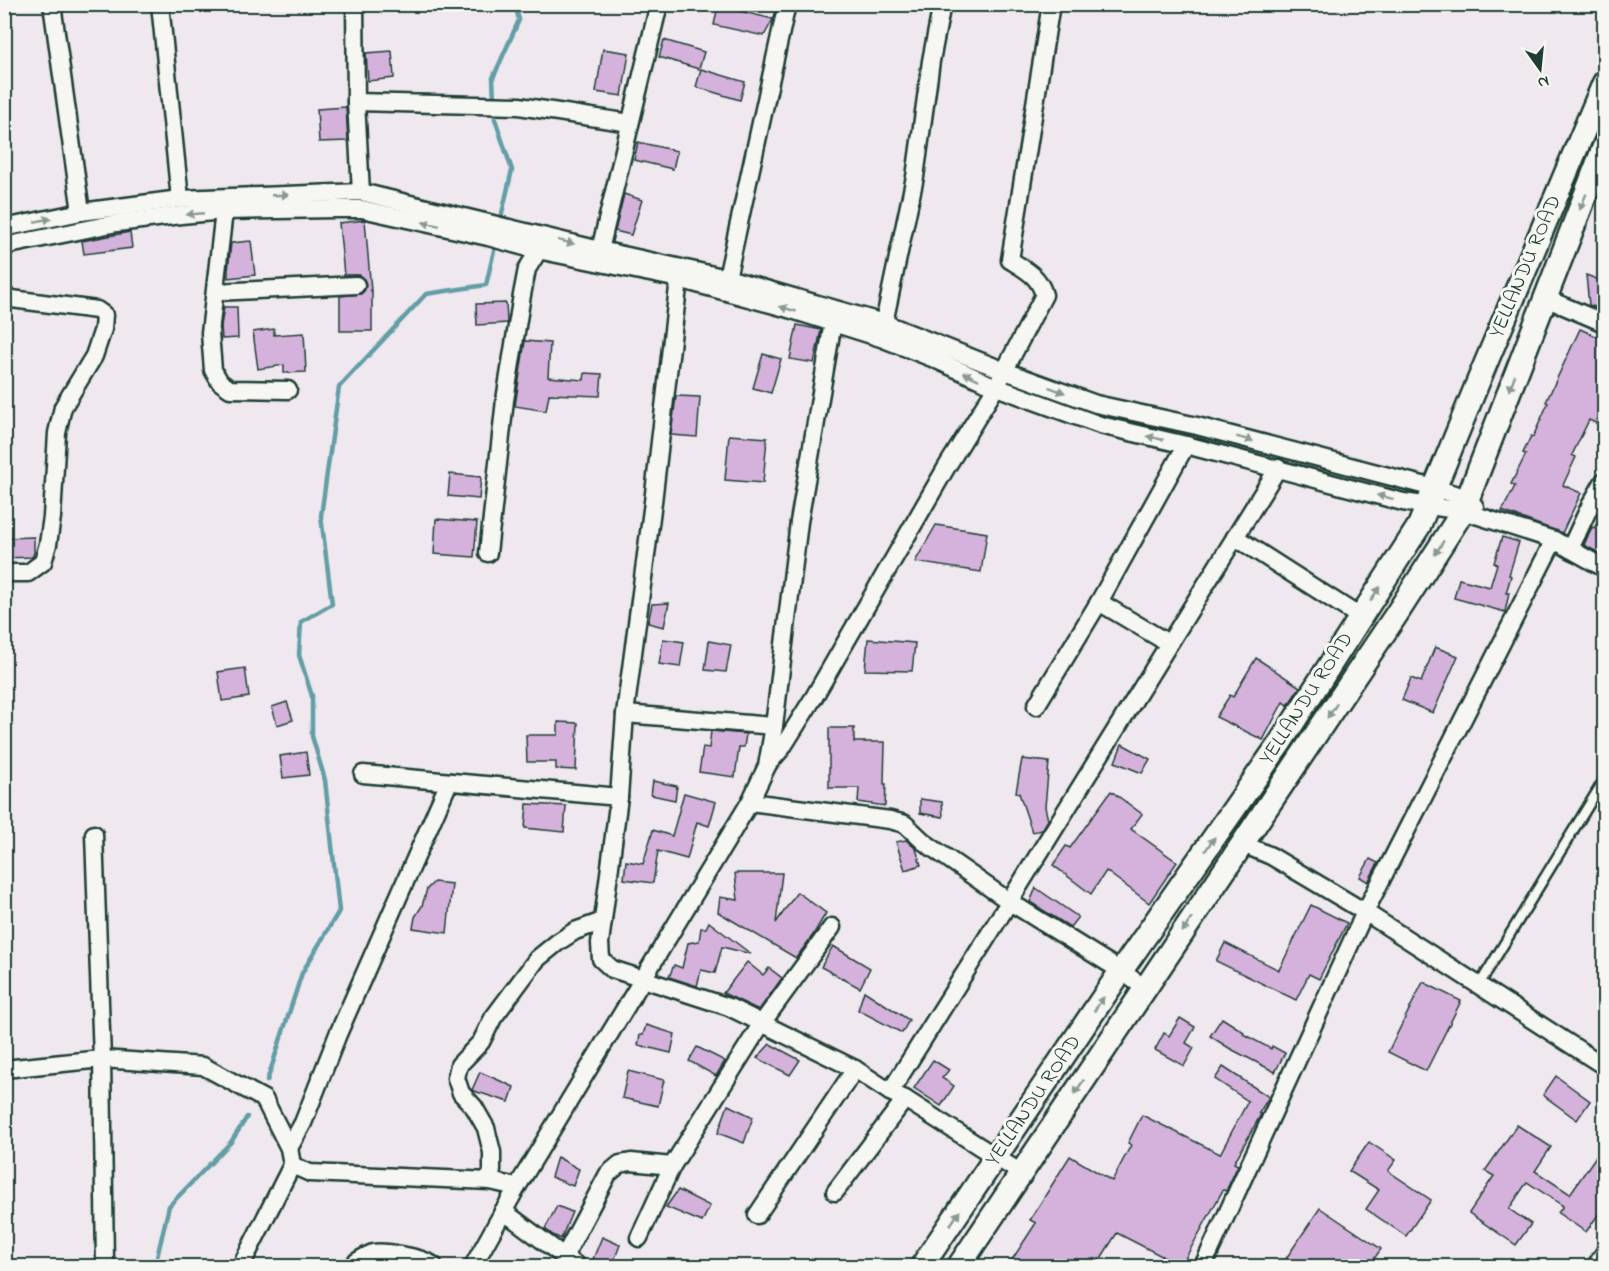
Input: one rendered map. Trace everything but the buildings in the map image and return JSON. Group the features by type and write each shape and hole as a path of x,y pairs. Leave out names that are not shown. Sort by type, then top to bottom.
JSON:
{"main road":[{"name":"YELLANDU ROAD","path":"922,1266 1121,971 1280,743 1419,526 1605,83"},
{"name":"YELLANDU ROAD","path":"959,1266 1396,615 1471,508 1545,298 1605,147"}],"street":[{"path":"52,4 81,212"},
{"path":"160,4 180,199"},
{"path":"355,4 356,102 361,192"},
{"path":"600,250 659,4"},
{"path":"727,278 787,4"},
{"path":"884,323 915,177 931,61 942,4"},
{"path":"473,1266 517,1186 750,802 767,766 782,748 814,697 946,468 996,387 1044,295 1041,284 1029,272 1011,260 1052,4"},
{"path":"356,102 519,106 630,123"},
{"path":"4,228 81,212 180,199 361,192 533,244 679,279 833,322 881,338 996,387 1100,425 1278,468 1317,480 1430,497"},
{"path":"4,246 117,223 224,211 362,209 488,230"},
{"path":"224,211 210,333 213,370 220,382 230,389 288,390"},
{"path":"533,244 600,250 727,278 884,323 1096,404 1197,426 1471,508 1554,540 1605,568"},
{"path":"488,553 505,400 522,295 533,244"},
{"path":"679,279 625,714 619,797 600,943 601,959 612,969 729,1007 855,1070 1021,1173"},
{"path":"216,292 356,285"},
{"path":"4,298 97,310 104,315 103,330 94,356 63,407 57,434 50,535 43,562 28,573 4,573"},
{"path":"1545,298 1605,323"},
{"path":"767,766 799,522 833,322"},
{"path":"1036,706 1099,602 1186,445"},
{"path":"836,1192 897,1095 1010,903 1168,643 1278,468"},
{"path":"1570,549 1590,506 1605,481"},
{"path":"1236,537 1360,617"},
{"path":"1203,1266 1365,912 1554,540"},
{"path":"1099,602 1168,643"},
{"path":"625,714 774,726"},
{"path":"363,774 619,797"},
{"path":"289,1148 303,1123 338,1034 449,782"},
{"path":"750,802 890,820 905,824 924,842 1010,903 1145,988"},
{"path":"94,834 102,1059 105,1262"},
{"path":"1243,844 1271,856 1365,912 1605,1066"},
{"path":"490,1181 492,1161 486,1128 474,1107 461,1093 456,1078 459,1065 481,1042 493,1018 537,959 575,931 603,921"},
{"path":"639,1238 672,1166 762,1023 832,927"},
{"path":"4,1070 102,1059 203,1066 264,1099 289,1148 292,1165 241,1266"},
{"path":"757,1215 855,1070"},
{"path":"503,1211 571,1262 608,1174 620,1164 631,1162 672,1166"},
{"path":"292,1165 310,1173 490,1181 517,1186"},
{"path":"356,1262 368,1255 380,1252 424,1260 434,1266"}],"lane":[{"path":"1479,985 1605,780"},
{"path":"1591,1266 1605,1246"}],"waterway":[{"path":"494,100 493,78 519,20 515,4"},
{"path":"494,109 495,119 512,170 500,222"},
{"path":"267,1081 302,973 339,911 325,780 312,736 312,696 299,655 301,622 332,604 321,516 339,387 426,294 486,285 496,242"},
{"path":"155,1266 169,1206 231,1142 247,1117"}]}
